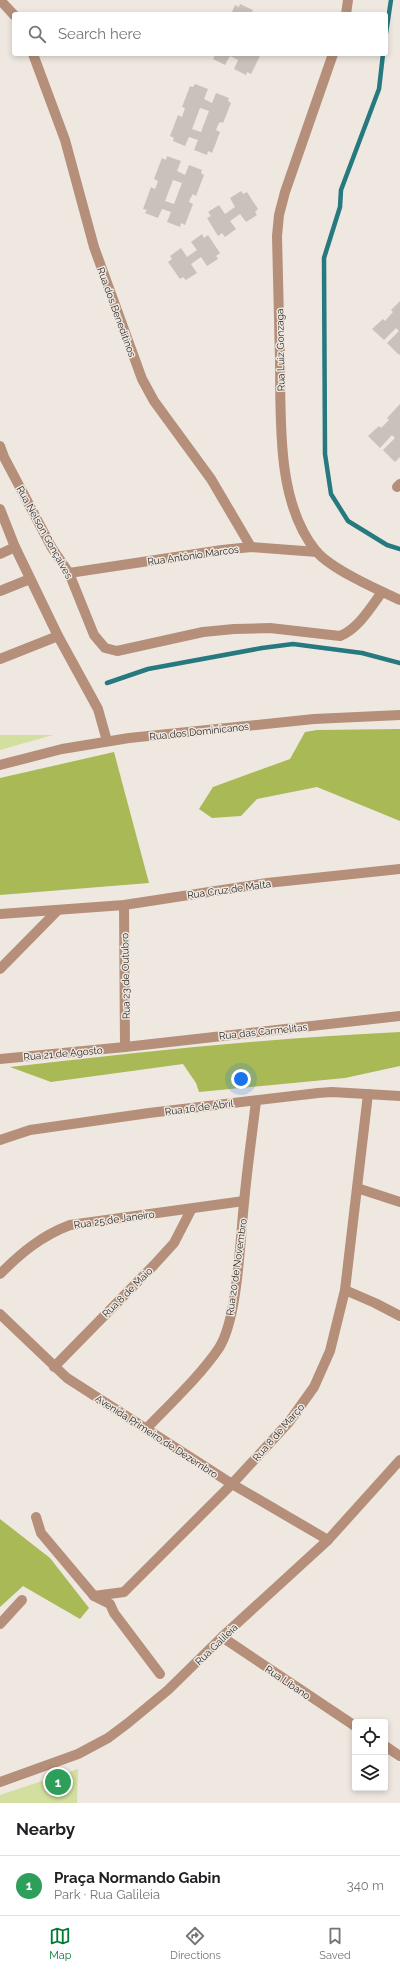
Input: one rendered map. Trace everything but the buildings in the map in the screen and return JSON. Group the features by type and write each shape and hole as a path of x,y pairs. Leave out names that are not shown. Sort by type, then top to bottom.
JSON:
{"street":[{"path":"0,0 12,12"},
{"path":"346,12 348,0"},
{"name":"Rua dos Beneditinos","path":"34,56 65,140 94,247 142,379 154,401 211,479 251,547"},
{"name":"Rua Luiz Gonzaga","path":"331,56 285,192 279,215 277,236 282,453 290,496 306,534 317,552 329,562 382,592 400,600"},
{"name":"Rua Nelson Gonçalves","path":"0,446 4,457 52,548 69,573 94,635 105,648 117,651 203,632 234,629 270,628 340,636 348,633 355,626 382,592"},
{"path":"0,509 30,579 58,636 98,709 108,742"},
{"path":"0,554 15,547"},
{"name":"Rua Antônio Marcos","path":"69,573 251,547 317,552"},
{"path":"0,591 30,579"},
{"path":"0,659 58,636"},
{"name":"Rua dos Dominicanos","path":"0,765 62,748 108,742 314,719 400,715"},
{"name":"Rua Cruz de Malta","path":"0,914 124,905 267,883 400,869"},
{"name":"Rua 23 de Outubro","path":"124,905 125,1047"},
{"path":"0,969 58,910"},
{"name":"Rua das Carmelitas","path":"125,1047 400,1016"},
{"name":"Rua 21 de Agosto","path":"0,1059 125,1047"},
{"name":"Rua 16 de Abril","path":"0,1140 30,1130 256,1100 332,1092 400,1096"},
{"name":"Rua 8 de Março","path":"94,1596 124,1592 232,1484 289,1422 314,1387 330,1351 345,1290 368,1094"},
{"name":"Rua 20 de Novembro","path":"146,1429 208,1362 219,1347 227,1327 234,1298 256,1100"},
{"path":"357,1188 400,1202"},
{"name":"Rua 25 de Janeiro","path":"0,1274 20,1254 37,1241 54,1231 70,1226 191,1210 244,1201"},
{"name":"Rua 8 de Maio","path":"54,1367 154,1265 174,1242 191,1210"},
{"path":"345,1290 400,1316"},
{"name":"Avenida Primeiro de Dezembro","path":"0,1314 67,1378 232,1484 328,1540"},
{"name":"Rua Galileia","path":"0,1782 78,1754 108,1738 168,1690 222,1637 328,1540 398,1467"},
{"path":"36,1517 41,1533 94,1596 110,1604 114,1613 160,1674"},
{"path":"0,1624 22,1600"},
{"name":"Rua Líbano","path":"222,1637 352,1724"},
{"path":"388,1748 400,1756"}],"green space":[{"path":"400,729 400,821 317,787 257,799 241,816 212,818 199,809 213,787 290,759 305,732 317,730"},
{"path":"0,735 53,735 0,750"},
{"path":"114,752 149,883 0,895 0,778"},
{"path":"400,1032 400,1066 345,1078 199,1092 196,1083 183,1064 51,1082 10,1067 205,1046"},
{"path":"0,1519 50,1558 89,1608 80,1619 23,1586 0,1607"},
{"path":"78,1769 77,1803 0,1803 0,1795"}],"waterway":[{"path":"388,20 391,0"},
{"path":"383,56 379,89 341,190 340,207 324,258 325,454 331,494 348,521 387,545 400,549"},
{"path":"107,683 148,669 262,648 293,644 362,653 400,663"}],"place":[{"name":"Praça Normando Gabin","path":"58,1782"}]}
